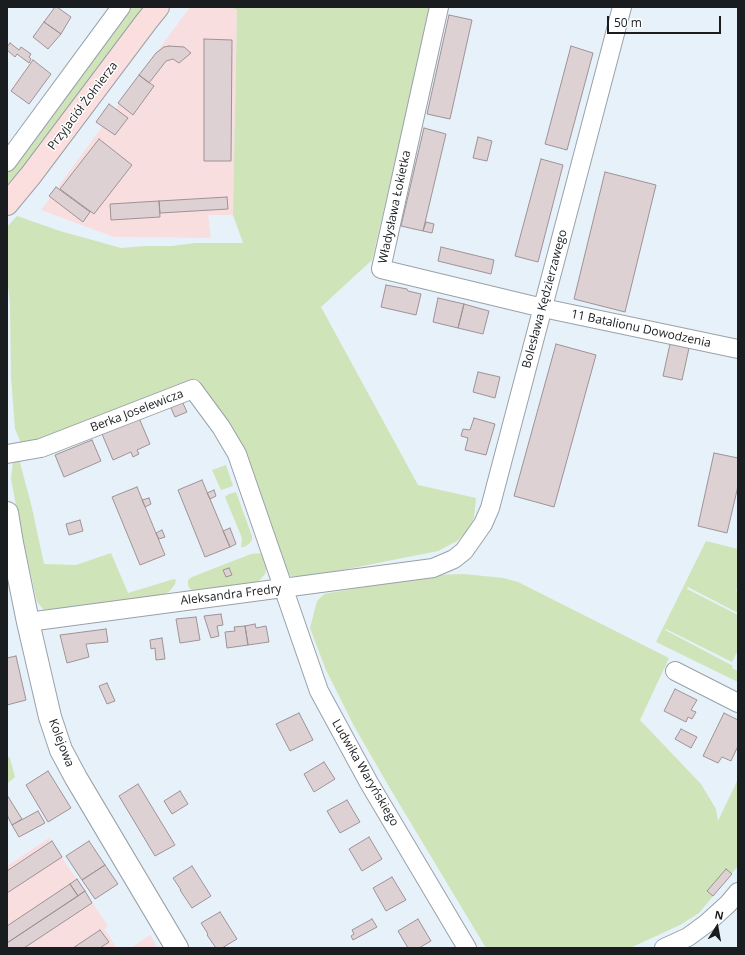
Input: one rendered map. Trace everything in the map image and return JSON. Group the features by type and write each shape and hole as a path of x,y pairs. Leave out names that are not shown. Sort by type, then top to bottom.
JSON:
{"main road":[{"name":"Przyjaciół Żołnierza","path":"7,204 31,175 158,7"}],"street":[{"path":"7,162 121,7"},
{"name":"Władysława Łokietka","path":"439,7 380,269 543,308"},
{"name":"Bolesława Kędzierzawego","path":"433,568 454,559 464,551 483,524 490,508 622,7"},
{"name":"11 Batalionu Dowodzenia","path":"543,308 738,349"},
{"name":"Berka Joselewicza","path":"7,454 41,448 192,389 221,427 237,454 283,589"},
{"name":"Kolejowa","path":"7,513 28,622 50,717 61,750 76,778 177,948"},
{"name":"Aleksandra Fredry","path":"28,622 433,568"},
{"name":"Ludwika Waryńskiego","path":"283,589 319,690 328,708 369,783 467,948"},
{"path":"675,671 738,703"},
{"path":"664,948 688,943 728,904 738,892"}],"shaded area":[{"path":"190,7 231,7 237,10 233,215 208,215 211,238 114,237 41,210"},
{"path":"49,838 108,926 104,929 117,948 7,948 7,866"},
{"path":"150,935 158,948 131,948"}],"green space":[{"path":"131,7 147,7 7,191 7,171 21,152 34,142"},
{"path":"231,7 431,7 372,260 321,307 418,485 476,498 474,518 469,529 457,541 438,551 302,578 291,576 285,570 198,387 38,443 21,443 15,429 11,377 10,305 7,276 7,227 17,216 60,231 121,248 172,246 195,243 243,243 233,215 237,10"},
{"path":"18,455 32,508 44,564 76,565 111,553 128,593 174,579 176,580 175,584 170,591 162,596 44,610 37,602 11,479 13,462"},
{"path":"226,465 233,486 221,490 212,470"},
{"path":"236,492 252,536 252,540 244,547 241,547 242,538 225,497"},
{"path":"706,541 738,549 738,585 736,591 738,591 738,613 688,587 687,589 738,615 738,650 732,662 666,629 665,630 733,666 732,668 738,671 738,682 656,642"},
{"path":"264,553 267,567 265,574 256,584 195,591 190,589 188,585 188,580 192,577 251,554"},
{"path":"464,574 503,578 518,582 669,658 640,720 701,784 716,809 718,821 738,779 738,866 699,913 680,925 630,948 486,948 354,726 326,670 310,628 317,601 324,594 432,575"},
{"path":"7,756 10,758 15,777 7,784"}],"building":[{"path":"55,7 71,17 61,34 44,22"},
{"path":"449,15 472,20 450,119 427,114"},
{"path":"44,22 61,34 48,49 33,37"},
{"path":"204,39 232,40 231,161 204,161"},
{"path":"10,43 19,50 21,47 31,54 29,57 31,59 29,63 17,54 15,57 7,50"},
{"path":"571,46 593,53 567,150 545,144"},
{"path":"164,47 184,47 191,53 179,63 173,59 166,61 149,83 139,75 156,53"},
{"path":"33,60 51,74 29,104 11,91"},
{"path":"139,75 154,86 133,115 118,103"},
{"path":"109,104 128,118 115,135 96,122"},
{"path":"424,128 446,134 423,231 401,226"},
{"path":"478,137 492,141 487,161 473,158"},
{"path":"99,139 132,165 94,214 60,189"},
{"path":"541,159 563,165 538,262 515,256"},
{"path":"605,172 656,185 625,312 574,299"},
{"path":"56,187 90,212 83,222 49,196"},
{"path":"227,197 228,209 160,213 159,201"},
{"path":"159,201 160,217 111,220 110,204"},
{"path":"426,222 434,224 432,233 423,231"},
{"path":"441,247 494,260 491,274 438,261"},
{"path":"386,285 407,289 408,291 421,294 416,315 381,307"},
{"path":"438,298 464,304 458,328 433,322"},
{"path":"464,304 489,311 483,334 458,328"},
{"path":"556,344 596,355 554,507 514,496"},
{"path":"670,344 689,348 682,380 663,376"},
{"path":"478,372 500,377 495,398 473,392"},
{"path":"182,401 187,412 175,417 170,406"},
{"path":"139,418 150,444 137,450 139,454 133,457 131,452 113,460 102,434"},
{"path":"474,418 495,424 486,455 465,450 468,438 461,436 463,429 470,430"},
{"path":"92,440 101,461 64,477 55,455"},
{"path":"714,453 738,458 738,486 727,533 698,526"},
{"path":"202,480 230,547 205,557 178,490"},
{"path":"137,487 165,555 140,565 112,497"},
{"path":"214,490 216,496 210,499 207,493"},
{"path":"149,498 151,504 145,507 142,500"},
{"path":"80,520 83,531 69,535 66,524"},
{"path":"230,528 236,544 230,547 223,531"},
{"path":"162,530 165,537 159,539 156,533"},
{"path":"229,568 232,575 226,577 223,570"},
{"path":"221,614 223,625 217,626 219,636 211,638 204,616"},
{"path":"196,617 200,640 180,643 176,619"},
{"path":"255,624 256,628 266,626 269,642 248,645 245,626"},
{"path":"245,626 248,645 227,648 225,632 235,631 234,627"},
{"path":"106,629 108,642 86,644 89,657 67,663 60,635"},
{"path":"162,638 165,659 156,660 155,648 151,649 150,640"},
{"path":"16,656 26,700 7,705 7,658"},
{"path":"107,683 115,701 107,704 99,686"},
{"path":"675,689 697,700 691,710 696,712 692,719 688,717 686,722 664,711"},
{"path":"299,713 313,740 290,751 276,724"},
{"path":"724,713 738,720 738,746 731,761 722,757 718,763 703,756"},
{"path":"681,729 697,737 691,748 675,739"},
{"path":"324,762 335,779 314,792 304,774"},
{"path":"48,771 71,808 48,822 26,785"},
{"path":"138,784 175,845 155,856 119,796"},
{"path":"180,791 188,804 172,814 164,801"},
{"path":"7,795 22,819 12,825 7,815"},
{"path":"347,800 360,822 340,833 327,811"},
{"path":"38,811 45,823 19,837 12,825"},
{"path":"369,837 382,859 362,871 349,849"},
{"path":"52,841 62,857 7,893 7,871"},
{"path":"89,841 105,865 82,880 66,856"},
{"path":"105,865 118,884 95,899 82,880"},
{"path":"192,866 211,896 192,908 173,878"},
{"path":"726,869 732,874 713,896 707,891"},
{"path":"392,877 406,900 386,911 373,888"},
{"path":"77,879 85,891 78,896 70,884"},
{"path":"70,884 78,896 7,943 7,926"},
{"path":"85,891 92,903 24,948 7,948 7,943"},
{"path":"220,912 237,939 222,948 216,948 201,923"},
{"path":"372,919 377,927 353,940 351,936 354,934 352,930"},
{"path":"418,919 431,941 419,948 408,948 398,931"},
{"path":"100,930 109,942 100,948 73,948"}]}
